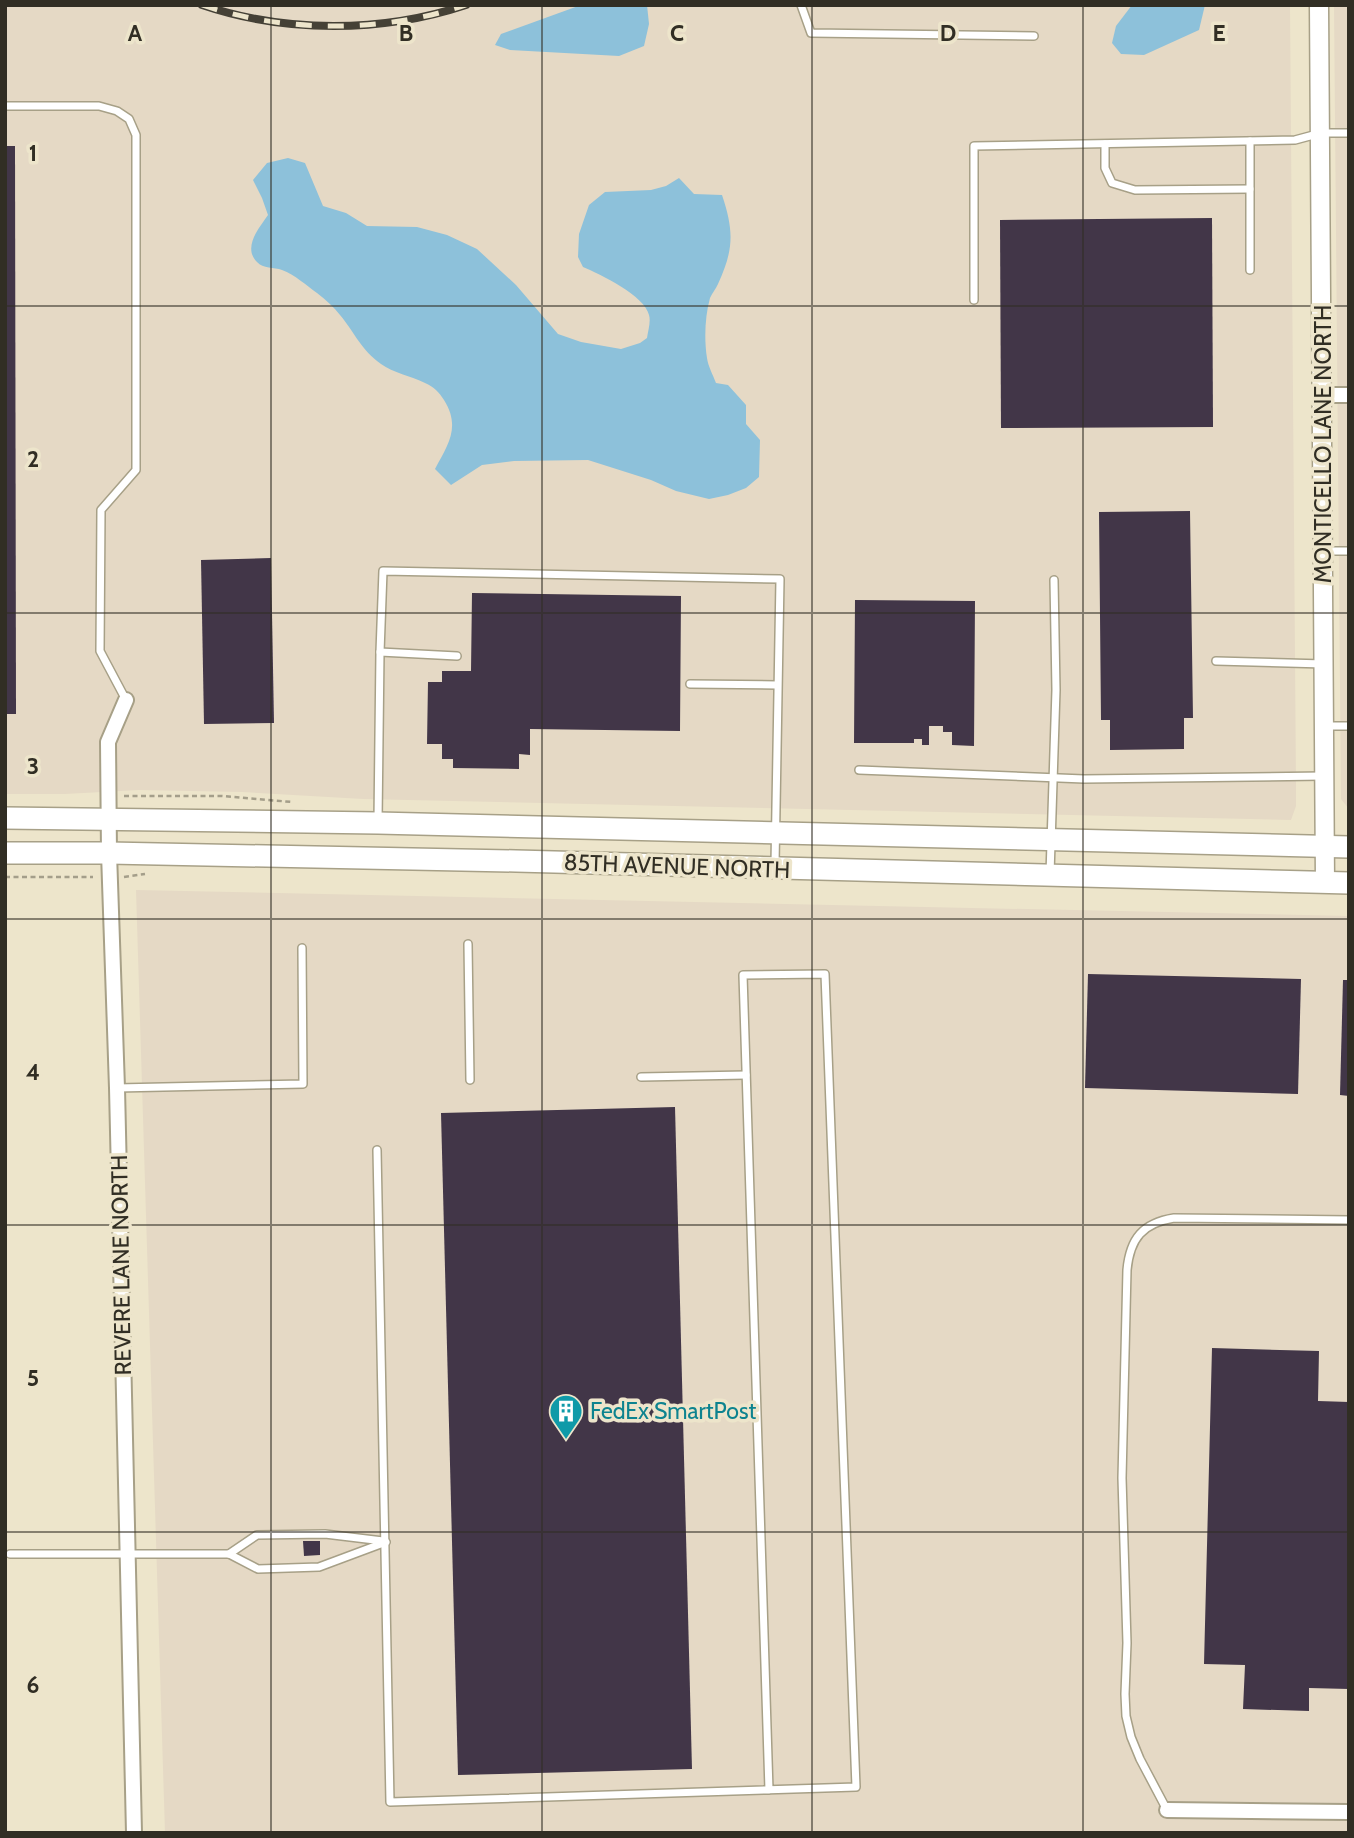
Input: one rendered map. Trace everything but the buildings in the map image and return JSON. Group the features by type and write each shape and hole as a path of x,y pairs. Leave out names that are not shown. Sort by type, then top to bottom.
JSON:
{"main road":[{"name":"85TH AVENUE NORTH","path":"5,818 377,823 1349,847"},
{"name":"85TH AVENUE NORTH","path":"5,853 109,853 1349,883"}],"street":[{"name":"MONTICELLO LANE NORTH","path":"1319,5 1325,882"},
{"path":"1322,395 1349,395"},
{"name":"REVERE LANE NORTH","path":"126,700 108,742 134,1833"},
{"path":"1167,1810 1349,1812"}],"lane":[{"path":"802,5 811,33 1034,36"},
{"path":"5,106 99,106 117,111 129,119 136,135 136,470 101,510 100,651 126,700"},
{"path":"974,300 974,146 1295,140 1321,133 1349,133"},
{"path":"1250,141 1250,270"},
{"path":"1105,144 1105,168 1111,183 1124,188 1250,189"},
{"path":"1324,551 1349,551"},
{"path":"377,823 383,571 780,579 775,869"},
{"path":"1050,875 1056,690 1054,580"},
{"path":"380,652 457,656"},
{"path":"1216,661 1324,664"},
{"path":"690,684 777,685"},
{"path":"1325,726 1349,726"},
{"path":"859,770 1084,779 1325,776"},
{"path":"468,944 470,1080"},
{"path":"117,1088 303,1084 302,948"},
{"path":"377,1150 390,1802 769,1790 856,1787 824,974 743,975 769,1790"},
{"path":"640,1077 747,1075"},
{"path":"1167,1810 1140,1759 1126,1716 1127,1643 1122,1478 1127,1269 1132,1245 1148,1226 1174,1217 1349,1220"},
{"path":"229,1553 257,1535 325,1534 386,1542"},
{"path":"10,1554 229,1553 258,1569 319,1567 386,1542"}],"path":[{"path":"5,877 76,878"}],"shaded area":[{"path":"5,5 1290,5 1296,786 1296,806 1291,820 363,799 242,792 139,790 5,794"},
{"path":"1334,5 1349,5 1349,809 1341,799"},
{"path":"136,890 1349,916 1349,1833 165,1833"}],"water":[{"path":"581,5 647,5 649,24 644,46 619,56 510,50 495,45 501,34"},
{"path":"1132,5 1205,5 1199,30 1144,55 1121,54 1112,43 1116,26"},
{"path":"288,158 305,163 323,206 346,213 367,226 417,227 447,235 477,249 516,285 558,334 581,342 621,349 647,338 649,315 646,308 631,293 583,267 578,257 579,234 589,205 605,192 651,190 666,186 679,178 694,194 722,195 729,219 730,240 723,272 708,305 707,358 716,383 728,385 746,405 746,424 760,440 759,477 746,488 709,499 676,491 588,460 514,461 482,465 451,485 435,469 448,444 452,427 449,410 438,392 381,364 368,353 338,312 324,298 282,270 262,266 253,256 251,250 254,237 268,215 253,180 267,163"}],"railway":[{"path":"202,5 266,21 334,26 401,21 466,5"}],"place":[{"name":"FedEx SmartPost","path":"566,1441"}]}
